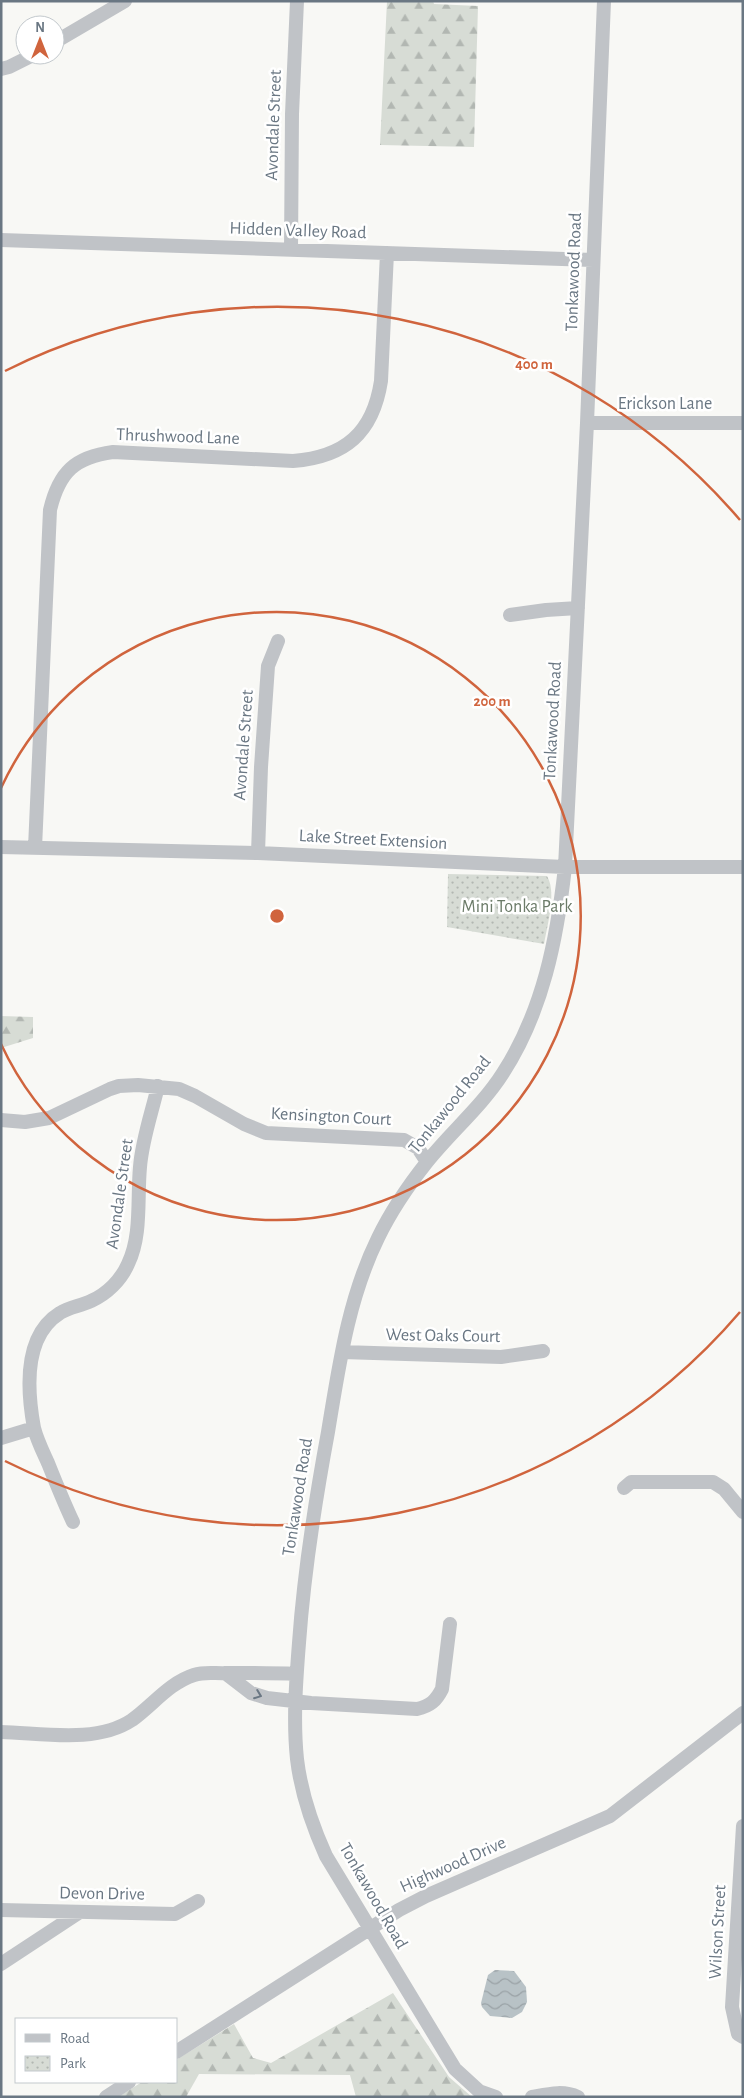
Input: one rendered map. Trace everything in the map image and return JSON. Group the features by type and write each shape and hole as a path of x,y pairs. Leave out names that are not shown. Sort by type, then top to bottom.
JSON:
{"street":[{"path":"65,36 125,1"},
{"name":"Avondale Street","path":"291,250 292,144 297,1"},
{"name":"Tonkawood Road","path":"496,2097 480,2091 455,2069 326,1856 306,1805 297,1759 296,1674 305,1570 342,1352 349,1316 359,1281 378,1238 399,1199 427,1162 502,1075 521,1040 539,998 553,947 562,899 578,608 604,1"},
{"path":"1,69 15,64"},
{"name":"Hidden Valley Road","path":"1,240 593,260"},
{"name":"Thrushwood Lane","path":"35,848 50,510 60,480 70,468 83,459 98,454 114,452 293,460 312,459 331,454 347,445 361,432 372,417 378,399 381,381 388,253"},
{"name":"Erickson Lane","path":"586,423 743,423"},
{"path":"510,615 578,608"},
{"name":"Avondale Street","path":"258,854 260,777 268,666 278,641"},
{"name":"Lake Street Extension","path":"1,847 258,854 565,867 743,867"},
{"name":"Kensington Court","path":"1,1120 26,1122 49,1118 119,1086 158,1086 179,1089 244,1124 266,1133 404,1140 418,1148 427,1162"},
{"name":"Avondale Street","path":"73,1522 34,1428 30,1385 31,1356 41,1330 50,1320 62,1312 92,1301 106,1292 119,1280 128,1265 134,1248 141,1160 158,1086"},
{"name":"West Oaks Court","path":"342,1352 501,1357 543,1351"},
{"path":"1,1438 34,1428"},
{"path":"624,1488 631,1482 713,1482 724,1489 743,1512"},
{"path":"225,1673 259,1697 296,1702 417,1709 425,1707 438,1697 442,1689 450,1624"},
{"path":"1,1732 83,1735 101,1732 124,1725 174,1685 202,1672 296,1674"},
{"name":"Highwood Drive","path":"178,2051 370,1929 426,1896 610,1816 743,1713"},
{"name":"Wilson Street","path":"743,1826 732,2007 738,2034 743,2037"},
{"name":"Devon Drive","path":"1,1910 175,1914 198,1901"},
{"path":"1,1964 80,1912"},
{"path":"106,2097 127,2083"},
{"path":"532,2097 556,2092 578,2097"}],"green space":[{"path":"387,1 433,1 434,4 478,6 474,147 380,145"},
{"name":"Mini Tonka Park","path":"448,874 547,876 550,883 551,900 544,944 447,927"},
{"path":"1,1016 33,1017 33,1038 1,1048"},
{"path":"393,1993 449,2077 472,2097 356,2097 350,2075 199,2074 186,2097 118,2097 140,2083 178,2083 178,2059 234,2024 253,2058 271,2063"}],"water":[{"path":"495,1970 514,1971 526,1987 527,2002 522,2012 512,2018 490,2016 482,2007 481,2003 488,1975"}]}
